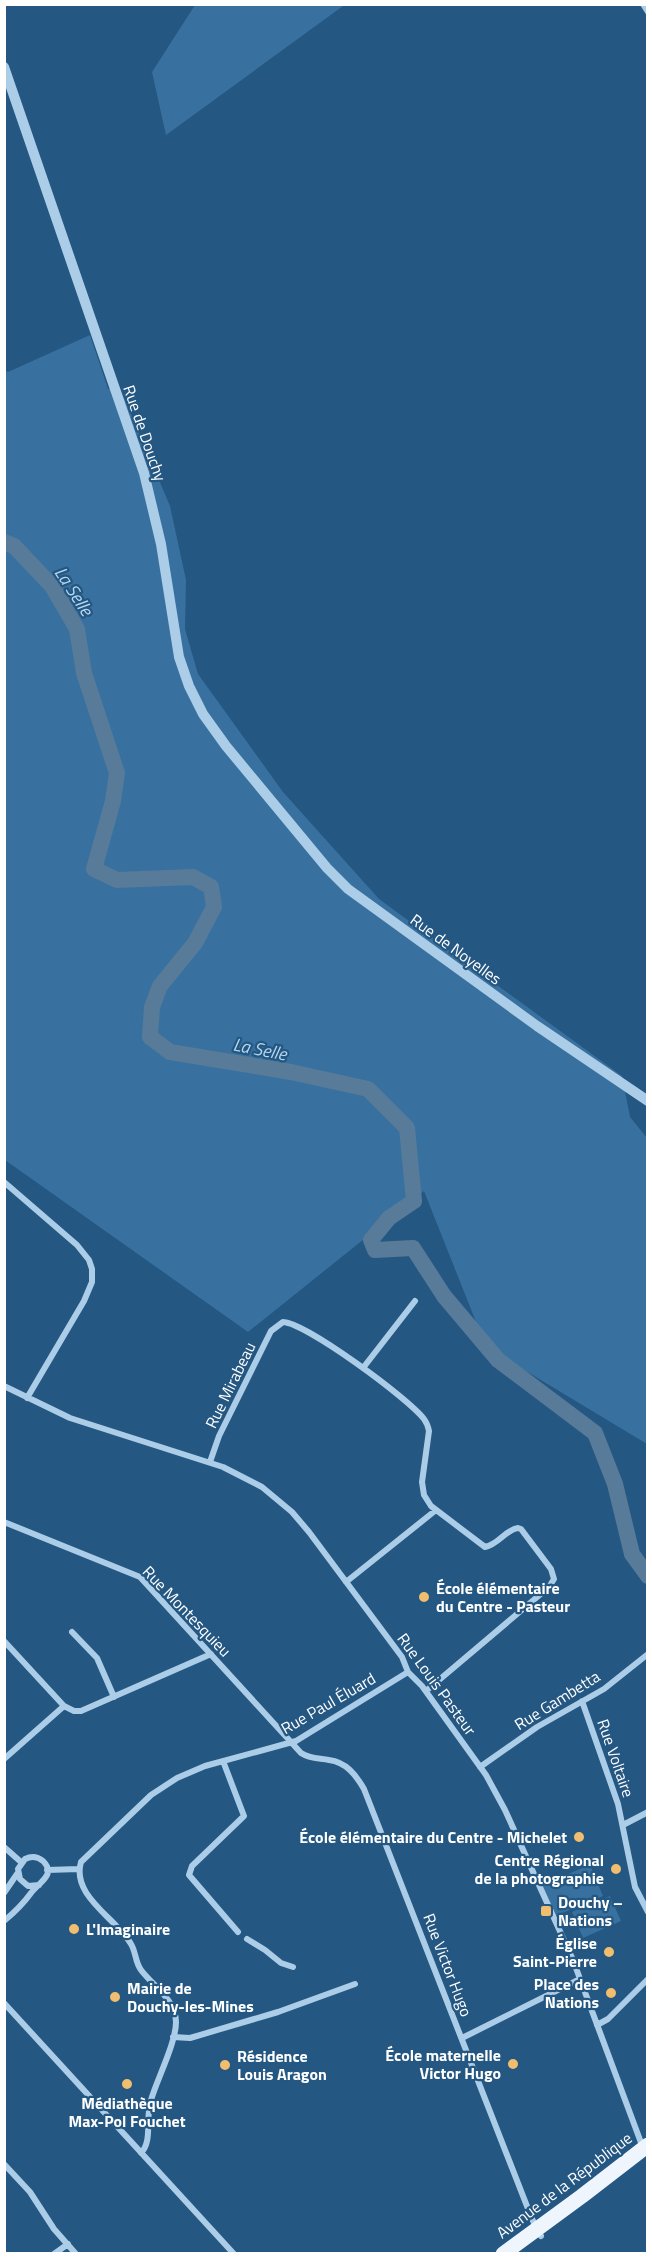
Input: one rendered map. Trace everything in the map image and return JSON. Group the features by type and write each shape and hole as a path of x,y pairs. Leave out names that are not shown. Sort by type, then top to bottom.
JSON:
{"main road":[{"name":"Avenue de la République","path":"516,2253 539,2232 646,2151"},
{"name":"Avenue de la République","path":"503,2253 539,2232"}],"street":[{"path":"643,4 648,12"},
{"name":"Rue de Douchy","path":"4,67 149,490 161,544 177,647 185,677 198,706 214,731 268,797"},
{"name":"Rue de Noyelles","path":"268,797 334,876 348,889 537,1026 648,1101"},
{"path":"4,1182 86,1255 91,1264 93,1277 84,1301 27,1398"},
{"path":"415,1301 363,1368 407,1402 427,1423 429,1440 422,1486 426,1499 436,1510 485,1547 494,1544 512,1529 518,1528 524,1532 551,1569 553,1581 426,1691"},
{"name":"Rue Mirabeau","path":"210,1462 219,1436 272,1331 280,1323 287,1322 295,1325 363,1368"},
{"name":"Rue Louis Pasteur","path":"4,1386 70,1418 210,1462 247,1478 275,1496 303,1525 402,1657 408,1672 426,1691 480,1767 508,1816 580,1979 646,2151"},
{"path":"346,1582 436,1510"},
{"name":"Rue Montesquieu","path":"4,1522 136,1574 291,1743"},
{"path":"72,1632 97,1658 114,1696"},
{"path":"4,1641 64,1706 78,1711 211,1654"},
{"name":"Rue Gambetta","path":"480,1767 537,1727 604,1689 648,1654"},
{"name":"Rue Paul Éluard","path":"79,1869 82,1858 156,1791 190,1772 291,1743 408,1672"},
{"name":"Rue Voltaire","path":"582,1701 606,1765 623,1825"},
{"path":"4,1759 64,1706"},
{"name":"Rue Victor Hugo","path":"291,1743 308,1757 342,1763 358,1779 364,1789 539,2232"},
{"path":"224,1761 244,1816 192,1866 189,1875 238,1932"},
{"path":"648,1812 623,1825 635,1887 648,1912"},
{"path":"4,1848 21,1862"},
{"path":"4,1893 21,1862 29,1857 36,1857 44,1862 47,1870 46,1879 4,1921"},
{"path":"47,1870 79,1869 86,1892 131,1943 139,1967 174,2009 176,2023 173,2037 150,2103 147,2116 147,2139 141,2153"},
{"path":"17,1873 24,1884 33,1887 39,1885"},
{"path":"247,1939 281,1963 293,1967"},
{"path":"597,2025 608,2019 648,1978"},
{"path":"462,2038 580,1979"},
{"path":"173,2037 186,2039 231,2026 278,2012 355,1984"},
{"path":"4,2003 233,2253"},
{"path":"4,2164 30,2192 51,2225 76,2253"},
{"path":"54,2253 68,2244"}],"shaded area":[{"path":"342,4 343,6 166,135 152,72 195,5"},
{"path":"90,335 108,389 119,386 170,506 186,580 185,629 198,674 283,792 379,899 622,1076 630,1117 647,1138 647,1444 486,1347 424,1191 248,1332 5,1160 4,370 8,372"},
{"path":"590,1865 603,1896 555,1916 541,1885"},
{"path":"610,1896 621,1921 583,1938 572,1912"}],"waterway":[{"name":"La Selle","path":"4,542 14,546 52,586 77,629 84,673 117,773 113,801 94,869 117,880 193,877 211,887 214,907 195,943 160,986 152,1007 150,1037 170,1052 291,1072 368,1089 407,1128 414,1201 389,1218 371,1240 375,1250 413,1248 444,1296 498,1360 595,1433 615,1484 632,1554 648,1576"}],"place":[{"name":"École élémentaire du Centre - Pasteur","path":"424,1597"},
{"name":"École élémentaire du Centre - Michelet","path":"579,1837"},
{"name":"Centre Régional de la photographie","path":"616,1869"},
{"name":"Douchy – Nations","path":"546,1911"},
{"name":"L'Imaginaire","path":"74,1929"},
{"name":"Église Saint-Pierre","path":"609,1952"},
{"name":"Place des Nations","path":"611,1993"},
{"name":"Mairie de Douchy-les-Mines","path":"115,1997"},
{"name":"École maternelle Victor Hugo","path":"513,2064"},
{"name":"Résidence Louis Aragon","path":"225,2065"},
{"name":"Médiathèque Max-Pol Fouchet","path":"127,2084"}]}
